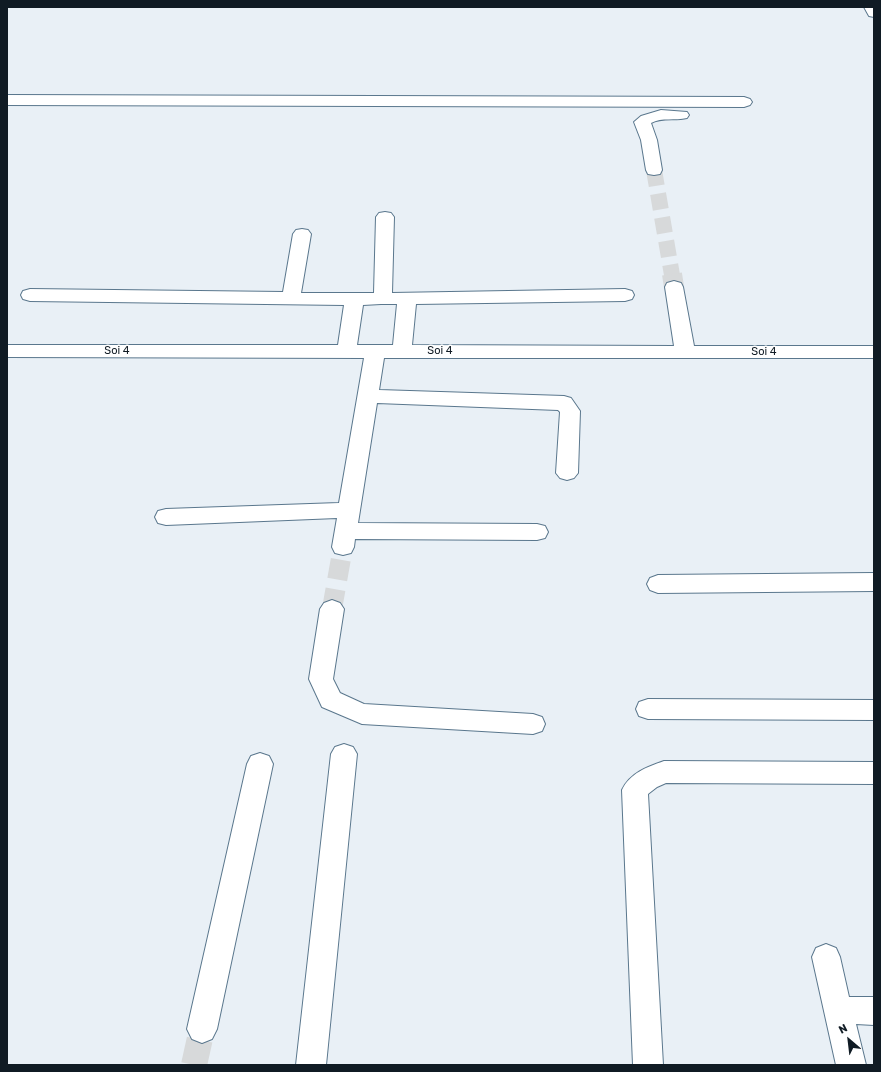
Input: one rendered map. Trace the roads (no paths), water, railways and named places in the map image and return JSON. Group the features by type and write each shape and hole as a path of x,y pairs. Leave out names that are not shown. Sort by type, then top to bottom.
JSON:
{"street":[{"path":"871,7 874,13"},
{"path":"7,100 744,102"},
{"path":"654,170 648,140 642,122 646,118 656,115 720,114"},
{"path":"383,299 385,217"},
{"path":"291,299 302,234"},
{"path":"674,287 686,352"},
{"path":"30,295 291,299 626,295"},
{"path":"402,351 406,298"},
{"path":"346,351 354,299"},
{"name":"Soi 4","path":"7,351 874,352"},
{"path":"376,351 344,539 537,532"},
{"path":"368,396 564,403 570,411 567,473"},
{"path":"166,517 349,510"},
{"path":"658,584 874,582"},
{"path":"332,609 321,679 331,700 362,714 533,724"},
{"path":"648,709 874,710"},
{"path":"311,1065 344,754"},
{"path":"202,1029 260,764"},
{"path":"648,1065 635,790 648,779 664,772 874,773"},
{"path":"826,957 851,1065"},
{"path":"838,1010 874,1011"}],"tunnel":[{"path":"654,170 672,275"},
{"path":"672,274 674,287"},
{"path":"332,609 343,547"},
{"path":"194,1065 202,1029"}]}
